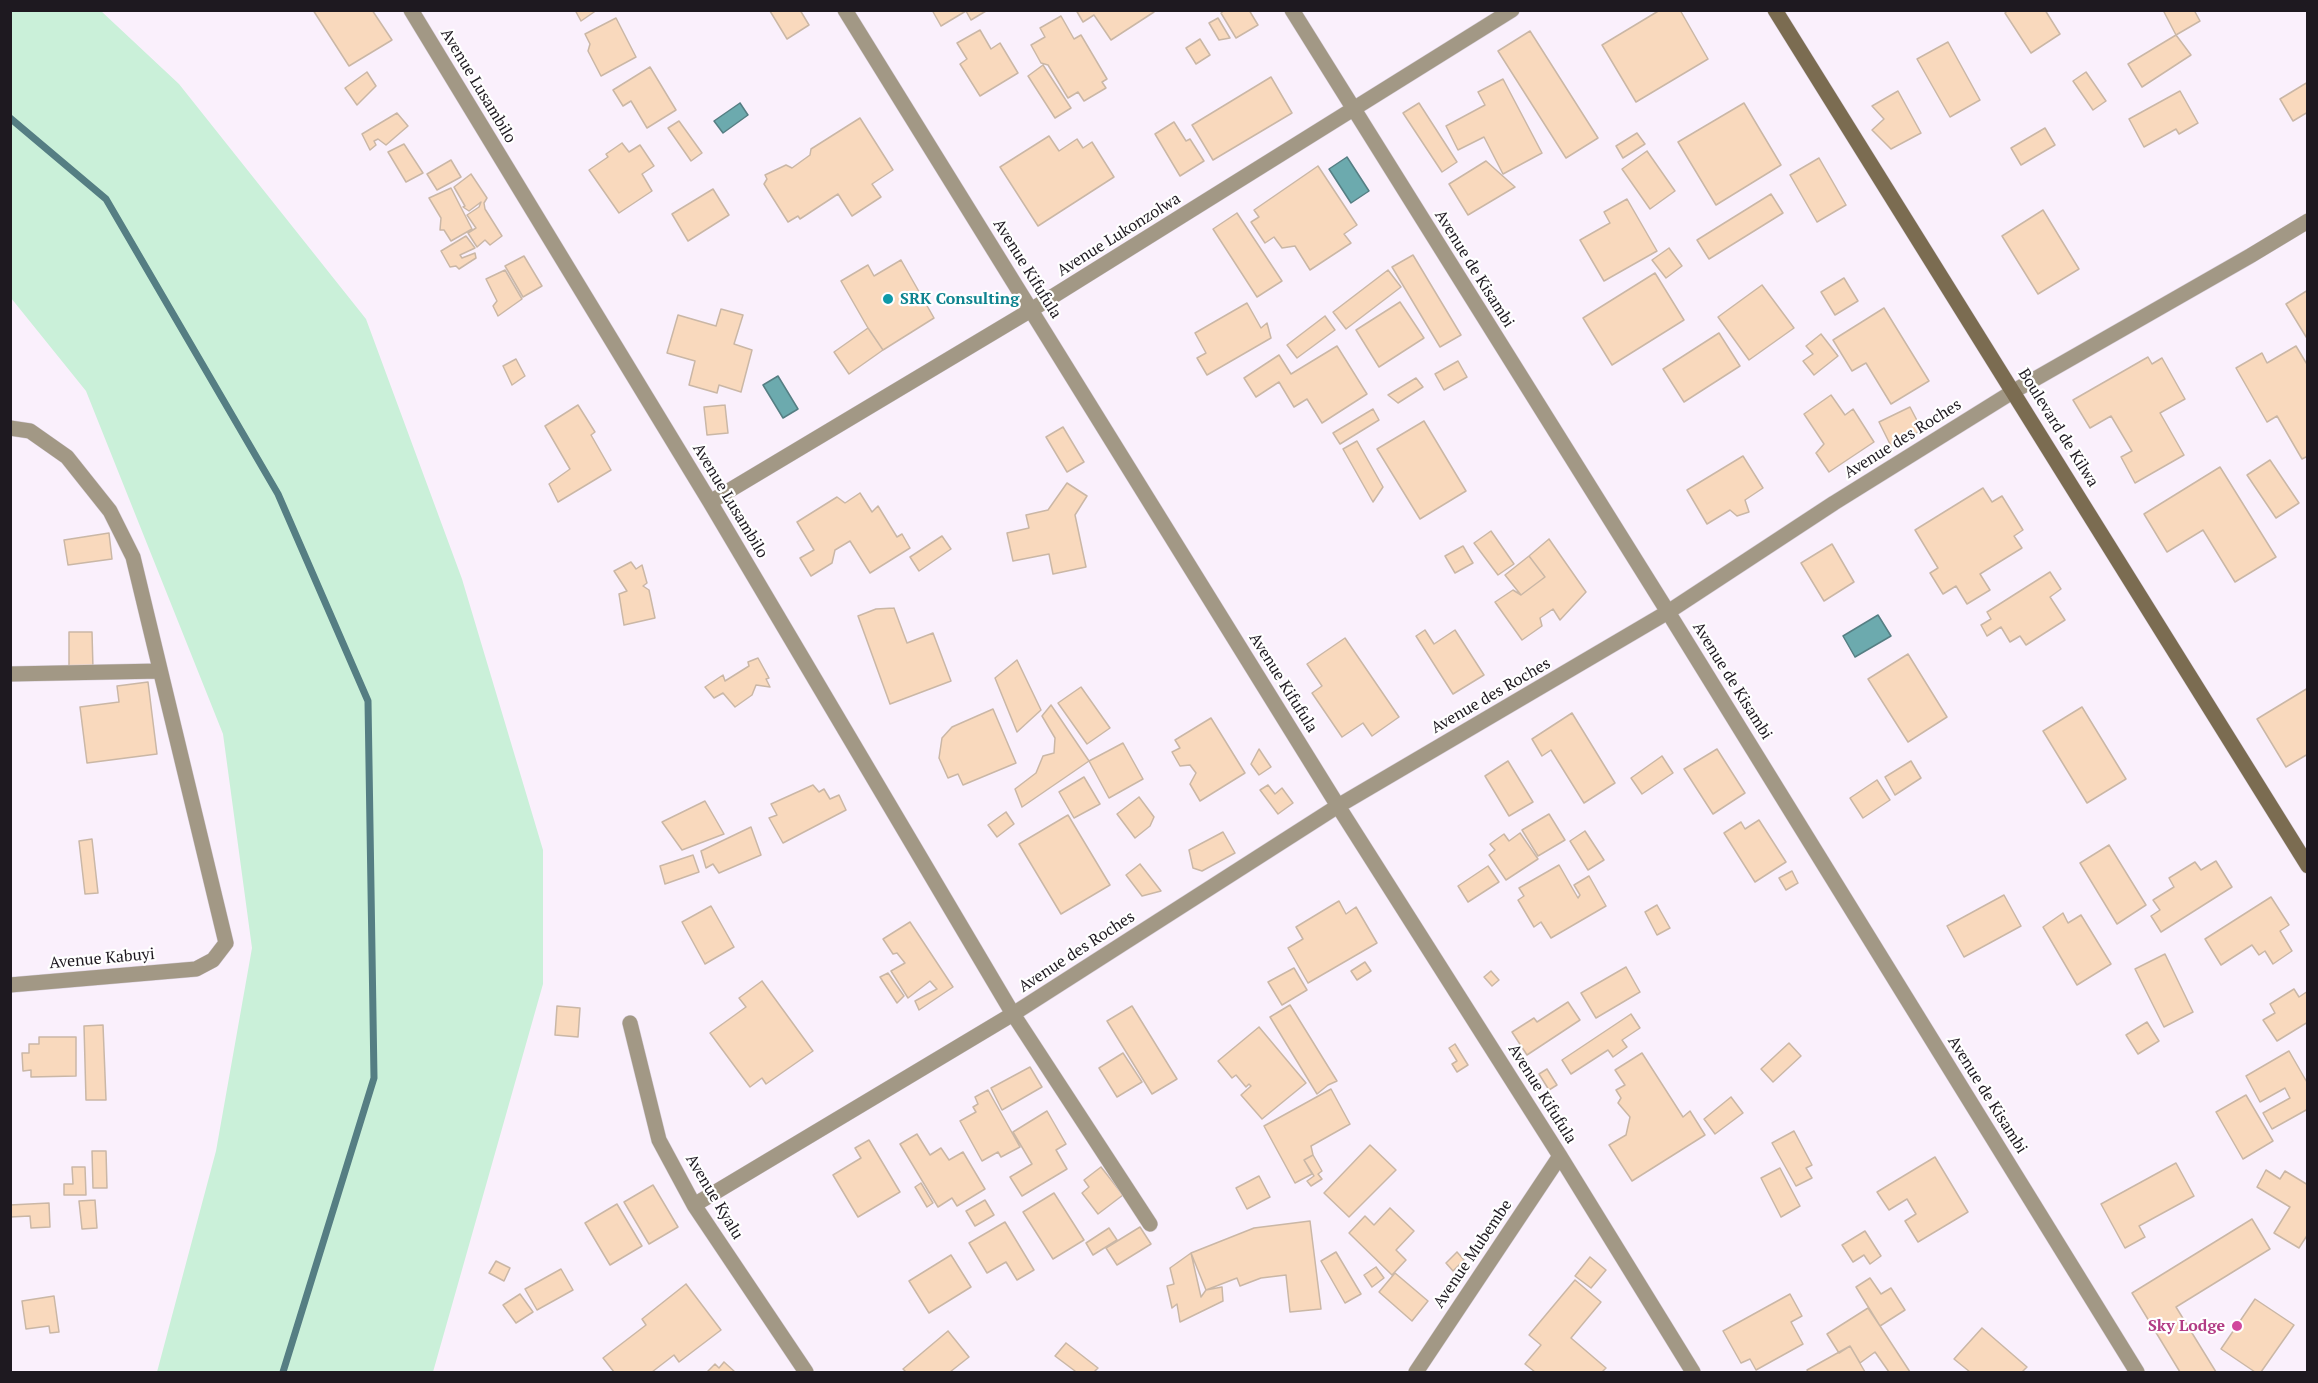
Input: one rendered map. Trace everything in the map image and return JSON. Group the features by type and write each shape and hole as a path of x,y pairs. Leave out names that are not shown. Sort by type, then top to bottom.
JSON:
{"street":[{"name":"Avenue Lusambilo","path":"411,10 710,502 1013,1014 1150,1224"},
{"name":"Avenue Kifufula","path":"844,10 1338,806 1560,1156 1693,1372"},
{"name":"Avenue de Kisambi","path":"1292,10 1668,612 2137,1372"},
{"name":"Avenue Lukonzolwa","path":"710,502 1031,310 1512,10"},
{"name":"Boulevard de Kilwa","path":"1775,10 2307,866"},
{"name":"Avenue des Roches","path":"694,1205 1013,1014 1338,806 1668,612 1834,503 2013,391 2307,221"},
{"path":"10,428 30,430 67,457 110,511 133,557 160,671 10,674"},
{"name":"Avenue Kabuyi","path":"10,985 196,969 213,960 226,943 160,671"},
{"name":"Avenue Kyalu","path":"630,1023 659,1140 694,1205 806,1372"},
{"name":"Avenue Mubembe","path":"1416,1372 1560,1156"}],"green space":[{"path":"10,11 101,11 179,84 366,319 462,579 543,850 543,984 433,1372 157,1372 216,1151 252,948 223,734 86,391 11,298"}],"water":[{"path":"740,103 748,115 723,133 714,121"},
{"path":"1347,157 1369,191 1351,203 1329,169"},
{"path":"778,376 798,409 783,418 763,385"},
{"path":"1878,615 1891,636 1855,657 1843,636"}],"building":[{"path":"313,10 372,10 392,40 349,66"},
{"path":"575,10 597,10 581,21"},
{"path":"800,10 809,25 787,39 770,11"},
{"path":"932,10 986,11 971,20 966,11 941,26"},
{"path":"1076,10 1153,10 1154,12 1111,40 1094,15 1083,22"},
{"path":"1225,10 1249,10 1258,25 1236,38 1221,13"},
{"path":"1660,10 1680,10 1708,59 1636,102 1602,45"},
{"path":"2008,10 2045,10 2060,34 2031,53 2005,13"},
{"path":"2163,10 2194,10 2200,21 2176,35"},
{"path":"1061,16 1074,39 1081,35 1107,79 1102,82 1106,88 1084,101 1078,92 1068,98 1048,65 1041,63 1031,45 1045,37 1040,28"},
{"path":"616,18 636,57 601,76 588,51 590,44 585,34"},
{"path":"1218,18 1230,38 1219,40 1209,23"},
{"path":"980,30 991,49 1000,43 1018,73 980,96 960,64 967,59 957,43"},
{"path":"1530,31 1598,138 1566,158 1498,51"},
{"path":"2176,35 2191,55 2142,87 2128,64"},
{"path":"1200,39 1210,55 1196,64 1186,48"},
{"path":"1948,42 1980,100 1950,117 1917,59"},
{"path":"1043,65 1071,108 1055,118 1028,76"},
{"path":"650,67 676,110 647,128 631,101 623,106 613,90"},
{"path":"367,72 376,86 357,105 345,88"},
{"path":"2086,72 2106,101 2093,110 2073,81"},
{"path":"1271,77 1292,113 1213,160 1192,125"},
{"path":"1503,79 1542,153 1503,174 1484,137 1458,150 1446,126 1485,105 1478,92"},
{"path":"2308,82 2308,112 2293,121 2280,99"},
{"path":"1898,91 1921,133 1891,149 1872,130 1884,119 1872,106"},
{"path":"2180,91 2198,123 2179,134 2176,129 2144,147 2129,119"},
{"path":"1419,103 1457,162 1442,172 1403,113"},
{"path":"1744,103 1781,165 1716,205 1678,142"},
{"path":"397,113 408,126 386,145 378,139 374,141 376,145 370,150 362,134"},
{"path":"860,118 893,170 872,184 881,197 852,216 838,194 800,219 798,216 788,222 764,184 767,179 765,175 786,165 792,168 810,155 811,149"},
{"path":"679,121 702,153 691,161 668,128"},
{"path":"1174,122 1186,141 1190,139 1204,161 1180,176 1155,134"},
{"path":"2045,128 2055,145 2021,165 2011,148"},
{"path":"1637,133 1645,144 1623,158 1616,146"},
{"path":"1049,136 1059,151 1077,139 1083,148 1092,142 1114,177 1038,226 1000,167"},
{"path":"622,143 629,152 640,145 654,166 642,174 652,191 619,213 589,170 608,157 606,154"},
{"path":"404,144 423,173 406,182 388,152"},
{"path":"1647,151 1675,191 1650,209 1622,169"},
{"path":"1819,158 1846,205 1817,222 1790,175"},
{"path":"451,160 461,177 437,190 427,174"},
{"path":"1486,161 1515,187 1468,215 1449,184"},
{"path":"1318,166 1357,225 1344,234 1351,243 1310,270 1295,246 1282,248 1274,237 1265,243 1251,222 1259,217 1254,210"},
{"path":"471,174 487,198 484,203 485,209 502,236 490,245 485,240 477,247 468,233 476,228 467,215 479,207 481,202 469,211 463,207 465,206 454,187"},
{"path":"451,188 472,229 451,241 444,230 440,230 441,218 429,198"},
{"path":"713,189 729,215 688,241 672,214"},
{"path":"1771,194 1783,213 1709,259 1697,240"},
{"path":"1627,199 1657,251 1604,281 1580,240 1610,223 1604,212"},
{"path":"2043,210 2079,269 2038,294 2002,236"},
{"path":"1237,213 1282,281 1257,297 1213,229"},
{"path":"466,236 475,248 460,255 462,258 475,253 476,258 459,269 456,266 450,267 441,251"},
{"path":"1669,248 1682,266 1666,278 1652,260"},
{"path":"1413,255 1461,335 1440,347 1392,267"},
{"path":"524,256 542,286 523,297 505,266"},
{"name":"SRK Consulting","path":"901,260 934,318 883,350 841,281 868,265 874,276"},
{"path":"505,270 522,299 498,316 493,306 497,301 486,279"},
{"path":"1388,270 1401,287 1346,329 1333,312"},
{"path":"1655,273 1684,320 1612,365 1583,318"},
{"path":"1844,278 1858,301 1835,315 1821,292"},
{"path":"1762,285 1794,328 1749,360 1718,317"},
{"path":"2308,290 2308,340 2286,304"},
{"path":"1400,302 1424,338 1379,367 1356,330"},
{"path":"1247,303 1261,328 1267,323 1271,338 1207,375 1197,358 1206,353 1195,333"},
{"path":"1884,308 1929,381 1891,404 1866,363 1852,371 1833,340"},
{"path":"721,309 743,315 734,344 752,350 741,392 719,385 717,393 689,385 695,361 667,353 678,315 716,326"},
{"path":"1325,316 1335,330 1297,358 1287,345"},
{"path":"868,328 883,350 849,374 834,352"},
{"path":"1719,333 1740,366 1684,402 1663,369"},
{"path":"1821,334 1838,356 1814,375 1803,361 1813,354 1806,346"},
{"path":"1337,346 1367,394 1322,423 1307,399 1294,407 1279,382 1256,397 1244,378 1279,355 1291,374"},
{"path":"2296,346 2308,366 2308,456 2302,459 2277,416 2267,422 2236,368 2262,353 2267,363"},
{"path":"2148,357 2152,364 2162,358 2185,399 2160,413 2184,455 2135,483 2121,457 2132,451 2111,416 2090,428 2073,400"},
{"path":"516,359 525,376 512,385 503,366"},
{"path":"1458,361 1467,377 1444,390 1435,374"},
{"path":"1416,378 1423,387 1398,403 1388,395"},
{"path":"1831,395 1845,415 1853,409 1874,442 1829,472 1816,453 1824,444 1804,414"},
{"path":"578,405 595,432 591,435 611,470 558,502 549,484 570,469 545,426"},
{"path":"725,405 728,433 707,435 704,407"},
{"path":"1910,407 1922,430 1891,446 1879,422"},
{"path":"1373,409 1379,420 1340,444 1333,433"},
{"path":"1424,421 1466,491 1420,519 1377,449"},
{"path":"1063,427 1084,462 1067,472 1046,437"},
{"path":"1357,441 1383,487 1373,502 1343,449"},
{"path":"1743,456 1763,488 1745,500 1749,512 1737,516 1730,510 1707,524 1687,490"},
{"path":"2270,460 2299,503 2276,518 2247,475"},
{"path":"2220,467 2276,557 2235,582 2203,530 2167,552 2144,514"},
{"path":"1067,483 1087,496 1075,515 1086,567 1053,574 1049,554 1013,561 1007,533 1029,528 1026,515 1048,510"},
{"path":"1983,488 1992,502 2002,496 2023,530 2014,536 2022,548 1980,574 1990,590 1967,604 1956,586 1943,594 1930,573 1938,568 1915,530"},
{"path":"860,493 872,512 878,506 897,537 902,534 910,548 870,573 850,541 835,550 832,563 811,576 800,558 814,550 797,522 837,497 845,503"},
{"path":"1491,531 1514,564 1498,575 1474,543"},
{"path":"109,533 112,559 68,565 64,540"},
{"path":"942,536 951,549 919,571 910,557"},
{"path":"1549,539 1586,592 1560,620 1553,609 1540,618 1542,626 1522,640 1495,602 1513,590 1521,595 1545,577 1529,556"},
{"path":"1832,544 1854,582 1824,601 1801,563"},
{"path":"1463,546 1473,563 1455,573 1445,556"},
{"path":"1529,556 1545,577 1521,595 1505,575"},
{"path":"631,562 636,569 642,565 647,583 643,586 649,590 655,618 624,625 619,594 627,591 614,571"},
{"path":"2050,572 2061,589 2050,597 2065,620 2026,645 2020,636 2010,642 2001,627 1987,636 1981,625 1991,619 1987,612"},
{"path":"894,608 907,643 933,633 951,681 890,704 858,616 876,609"},
{"path":"1425,630 1434,644 1455,630 1484,675 1453,694 1416,636"},
{"path":"69,632 92,632 93,669 69,669"},
{"path":"1345,638 1399,717 1372,736 1363,723 1342,737 1312,693 1322,686 1307,664"},
{"path":"1908,654 1947,717 1908,742 1868,679"},
{"path":"758,658 769,678 766,679 770,687 756,685 752,695 735,707 723,693 714,698 705,687 723,675 725,681 749,666 748,662"},
{"path":"1017,660 1041,710 1017,732 995,678"},
{"path":"148,682 157,754 87,763 80,707 119,702 117,686"},
{"path":"1081,687 1110,728 1087,744 1058,703"},
{"path":"2308,688 2308,754 2286,767 2257,719"},
{"path":"1051,705 1089,761 1022,807 1015,789 1036,773 1043,756 1054,753 1055,738 1042,716"},
{"path":"2082,707 2126,779 2087,803 2043,731"},
{"path":"993,709 1016,763 963,785 958,774 948,778 939,758 942,738 952,727"},
{"path":"1572,713 1615,783 1584,803 1551,750 1542,756 1532,739"},
{"path":"1211,718 1245,773 1200,801 1190,784 1196,773 1190,765 1180,766 1172,752 1180,748 1175,740"},
{"path":"1123,743 1143,779 1109,798 1089,761"},
{"path":"1259,749 1271,767 1259,775 1251,764"},
{"path":"1717,749 1745,793 1713,814 1684,769"},
{"path":"1662,756 1673,773 1642,794 1631,778"},
{"path":"1508,761 1533,802 1509,816 1485,776"},
{"path":"1911,761 1921,778 1895,795 1885,777"},
{"path":"1084,777 1100,804 1074,818 1059,792"},
{"path":"1877,780 1890,800 1863,818 1850,798"},
{"path":"813,785 819,792 824,789 830,799 839,795 846,810 783,843 769,818 777,815 771,804"},
{"path":"1268,785 1275,794 1282,788 1293,803 1278,814 1260,790"},
{"path":"1139,797 1154,817 1150,826 1135,838 1117,814"},
{"path":"705,801 724,834 682,850 662,822"},
{"path":"1006,812 1014,824 997,837 988,825"},
{"path":"1549,814 1565,840 1538,856 1522,830"},
{"path":"1068,815 1110,885 1061,914 1019,844"},
{"path":"1759,820 1786,862 1755,882 1724,833 1741,822 1745,829"},
{"path":"751,827 761,855 719,873 713,864 706,868 701,851"},
{"path":"1585,831 1604,860 1588,870 1570,841"},
{"path":"1223,832 1235,853 1202,871 1193,868 1189,850"},
{"path":"1520,833 1538,859 1506,880 1489,855 1495,850 1490,844 1504,834 1509,841"},
{"path":"92,839 98,893 85,894 79,841"},
{"path":"2109,845 2146,905 2117,924 2080,863"},
{"path":"693,855 699,872 665,884 660,866"},
{"path":"2216,861 2232,887 2161,932 2151,916 2160,910 2153,900 2174,887 2169,878 2195,862 2201,870"},
{"path":"1140,864 1161,891 1142,896 1126,875"},
{"path":"1559,865 1578,898 1580,895 1574,885 1589,876 1606,906 1551,938 1541,922 1534,927 1518,900 1524,896 1519,888"},
{"path":"1488,866 1499,882 1468,902 1458,886"},
{"path":"1792,871 1798,883 1786,890 1779,878"},
{"path":"2004,895 2021,926 1964,957 1947,926"},
{"path":"2271,897 2289,925 2280,931 2292,951 2273,964 2265,951 2259,955 2252,945 2221,965 2205,939"},
{"path":"1339,901 1346,914 1356,907 1377,943 1308,983 1288,948 1303,939 1296,927"},
{"path":"1657,905 1670,928 1657,935 1645,912"},
{"path":"711,906 734,947 705,964 682,922"},
{"path":"2063,913 2068,923 2081,915 2111,964 2077,985 2043,927"},
{"path":"910,922 953,987 919,1010 915,1001 937,989 930,981 908,998 891,971 905,963 897,953 893,954 883,939"},
{"path":"2165,954 2193,1012 2164,1027 2135,969"},
{"path":"1365,962 1371,971 1357,980 1351,971"},
{"path":"1626,967 1640,992 1596,1018 1581,993"},
{"path":"1294,968 1307,990 1282,1005 1268,982"},
{"path":"1491,971 1499,980 1492,986 1484,977"},
{"path":"888,973 904,996 897,1003 880,977"},
{"path":"762,981 813,1051 766,1084 762,1078 750,1087 710,1033 746,1007 739,998"},
{"path":"2294,989 2299,997 2308,991 2308,1022 2277,1041 2263,1020 2275,1013 2270,1004"},
{"path":"1568,1002 1580,1020 1527,1055 1512,1032 1534,1018 1537,1022"},
{"path":"1290,1005 1337,1081 1317,1094 1270,1017"},
{"path":"557,1006 580,1008 578,1037 555,1035"},
{"path":"1132,1006 1177,1079 1152,1094 1107,1021"},
{"path":"1631,1014 1640,1028 1622,1040 1627,1047 1613,1057 1608,1050 1571,1074 1562,1060"},
{"path":"2147,1022 2159,1041 2138,1054 2126,1035"},
{"path":"103,1025 106,1100 86,1100 84,1026"},
{"path":"1259,1027 1306,1083 1262,1119 1241,1095 1251,1086 1249,1084 1246,1087 1236,1075 1232,1078 1218,1061"},
{"path":"39,1037 76,1037 76,1076 31,1077 31,1070 23,1071 22,1053 29,1053 29,1044 39,1044"},
{"path":"1789,1043 1801,1056 1773,1082 1761,1069"},
{"path":"1455,1044 1468,1065 1457,1072 1452,1064 1457,1061 1449,1048"},
{"path":"2289,1051 2308,1084 2308,1109 2272,1129 2263,1113 2290,1098 2285,1088 2260,1102 2246,1076"},
{"path":"1123,1053 1142,1082 1117,1097 1099,1068"},
{"path":"1642,1053 1683,1117 1690,1111 1705,1135 1632,1181 1609,1145 1626,1135 1630,1117 1618,1103 1621,1098 1616,1090 1625,1085 1615,1070"},
{"path":"1030,1067 1042,1087 1002,1110 991,1088"},
{"path":"1547,1069 1557,1085 1549,1090 1539,1074"},
{"path":"1331,1089 1350,1124 1311,1146 1313,1155 1304,1160 1312,1174 1295,1183 1264,1126"},
{"path":"988,1090 1020,1147 1001,1157 998,1152 982,1161 960,1121 976,1112 973,1107 978,1104 975,1097"},
{"path":"2246,1095 2273,1141 2243,1159 2216,1112"},
{"path":"1731,1097 1743,1113 1715,1134 1704,1119"},
{"path":"1047,1111 1066,1144 1056,1150 1067,1169 1022,1196 1010,1177 1032,1164 1013,1132"},
{"path":"1794,1131 1812,1165 1806,1168 1812,1178 1796,1186 1772,1143"},
{"path":"917,1134 930,1155 941,1148 949,1160 963,1152 985,1189 957,1206 952,1198 938,1207 900,1144"},
{"path":"869,1140 900,1192 858,1217 833,1175 861,1158 855,1148"},
{"path":"1370,1145 1396,1170 1349,1217 1324,1193"},
{"path":"92,1151 106,1151 107,1188 93,1188"},
{"path":"1313,1155 1322,1171 1318,1174 1322,1179 1311,1186 1307,1181 1314,1176 1304,1160"},
{"path":"1935,1157 1968,1212 1918,1242 1905,1221 1916,1214 1907,1199 1889,1210 1877,1192"},
{"path":"2176,1163 2194,1196 2139,1226 2145,1237 2125,1248 2101,1204"},
{"path":"72,1167 85,1167 86,1195 64,1195 64,1184 73,1184"},
{"path":"1101,1167 1123,1195 1098,1214 1082,1193 1089,1187 1084,1180"},
{"path":"1780,1168 1800,1206 1781,1217 1761,1178"},
{"path":"2266,1170 2280,1179 2285,1171 2308,1185 2308,1234 2299,1248 2274,1233 2290,1207 2257,1187"},
{"path":"1259,1176 1270,1197 1247,1209 1236,1188"},
{"path":"921,1183 933,1203 927,1207 915,1187"},
{"path":"653,1185 678,1227 649,1244 624,1202"},
{"path":"1054,1193 1084,1240 1053,1259 1023,1212"},
{"path":"95,1200 97,1228 82,1229 79,1201"},
{"path":"985,1200 994,1215 975,1226 966,1211"},
{"path":"49,1203 50,1227 31,1228 30,1216 10,1217 10,1205"},
{"path":"617,1204 642,1246 610,1265 585,1223"},
{"path":"1390,1208 1414,1231 1396,1250 1406,1260 1392,1275 1349,1233 1365,1216 1374,1225"},
{"path":"2252,1219 2270,1249 2176,1307 2216,1372 2180,1372 2132,1293"},
{"path":"1310,1221 1321,1309 1290,1312 1286,1275 1261,1278 1240,1286 1237,1278 1206,1290 1191,1253 1254,1228"},
{"path":"1005,1222 1034,1270 1017,1280 1006,1262 987,1273 969,1243"},
{"path":"1140,1227 1151,1244 1117,1265 1106,1248"},
{"path":"1109,1228 1117,1240 1093,1255 1086,1243"},
{"path":"1865,1231 1881,1256 1870,1264 1864,1255 1853,1262 1842,1245"},
{"path":"1336,1252 1361,1294 1345,1303 1321,1261"},
{"path":"1457,1252 1464,1260 1453,1271 1446,1263"},
{"path":"1191,1253 1201,1297 1206,1290 1222,1287 1223,1301 1180,1322 1177,1304 1172,1308 1167,1286 1174,1284 1170,1268"},
{"path":"951,1255 971,1287 929,1313 909,1281"},
{"path":"1590,1257 1606,1270 1591,1288 1575,1276"},
{"path":"496,1261 510,1268 504,1281 489,1273"},
{"path":"1376,1267 1384,1278 1372,1287 1364,1275"},
{"path":"561,1269 573,1290 537,1310 525,1289"},
{"path":"1395,1273 1428,1301 1412,1321 1379,1292"},
{"path":"1870,1278 1881,1294 1891,1288 1905,1310 1880,1326 1856,1287"},
{"path":"1575,1280 1601,1302 1571,1338 1606,1368 1602,1372 1535,1372 1525,1364 1541,1345 1529,1335"},
{"path":"686,1284 721,1330 679,1362 674,1355 652,1372 614,1372 603,1358 646,1325 642,1319"},
{"path":"520,1294 533,1312 516,1323 503,1305"},
{"path":"1790,1294 1802,1316 1791,1322 1803,1344 1756,1370 1750,1359 1741,1363 1723,1331"},
{"path":"54,1296 59,1332 50,1333 49,1326 26,1329 22,1301"},
{"path":"2255,1299 2294,1325 2261,1372 2255,1372 2221,1349"},
{"path":"1868,1308 1910,1372 1889,1372 1875,1352 1860,1363 1850,1346 1839,1353 1827,1334"},
{"path":"1982,1328 2027,1367 2022,1372 1970,1372 1954,1359"},
{"path":"948,1331 969,1357 950,1372 906,1372 903,1369"},
{"path":"1066,1343 1098,1368 1094,1372 1074,1372 1055,1356"},
{"path":"1850,1346 1865,1372 1808,1372 1807,1370"},
{"path":"724,1362 735,1372 707,1372 715,1364 719,1368"}],"waterway":[{"path":"10,118 106,199 278,494 368,701 374,1078 283,1372"}],"place":[{"name":"SRK Consulting","path":"888,299"},
{"name":"Sky Lodge","path":"2237,1326"}]}
